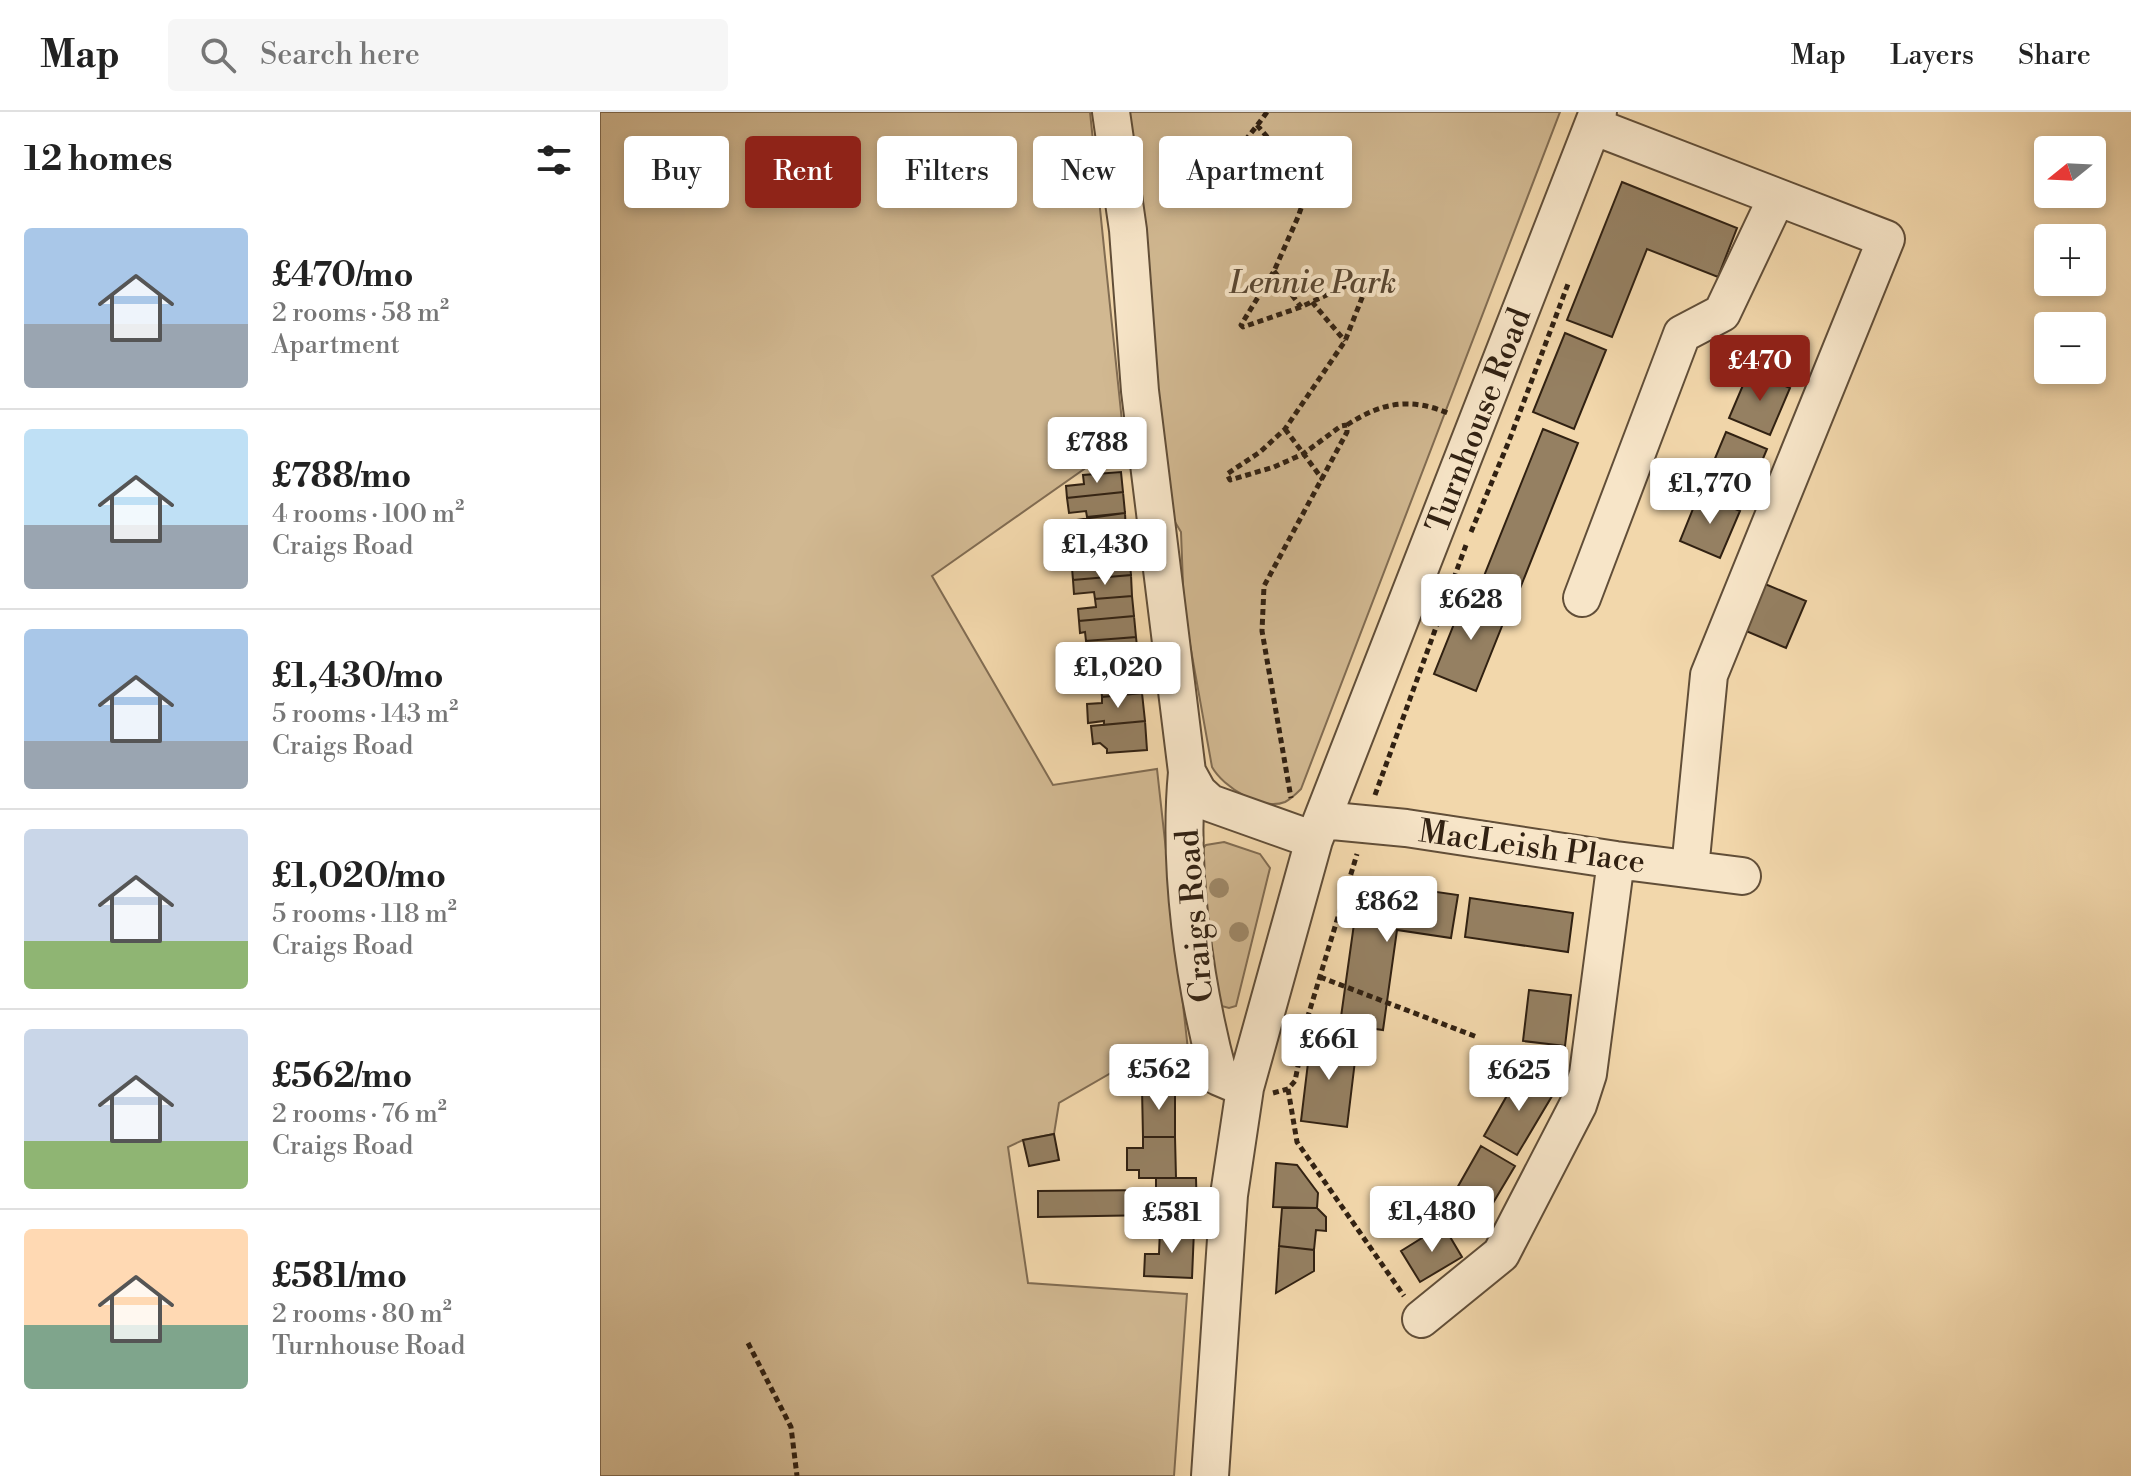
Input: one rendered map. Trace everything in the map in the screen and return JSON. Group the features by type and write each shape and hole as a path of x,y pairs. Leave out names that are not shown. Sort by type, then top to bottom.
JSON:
{"street":[{"name":"Craigs Road","path":"1111,112 1128,230 1140,391 1187,772 1184,859 1203,1016 1219,1077 1245,1088"},
{"path":"1595,119 1777,197 1886,239 1709,675 1690,869"},
{"name":"Turnhouse Road","path":"1210,1476 1229,1195 1245,1088 1311,832 1595,119"},
{"path":"1582,598 1682,334 1722,313 1777,197"},
{"name":"Craigs Road","path":"1187,772 1198,792 1210,803 1311,832"},
{"name":"MacLeish Place","path":"1311,832 1365,824 1406,828 1742,876"},
{"path":"1421,1319 1501,1254 1578,1105 1588,1074 1616,860"}],"path":[{"path":"1250,136 1267,112"},
{"path":"1257,125 1266,136"},
{"path":"1301,208 1274,271 1241,325 1243,327 1301,307 1365,277 1369,280 1345,341 1285,429 1260,452 1227,474 1230,480 1274,467 1303,454 1341,426 1383,407 1410,402 1447,412"},
{"path":"1274,271 1301,307"},
{"path":"1245,1088 1267,1094 1288,1089 1295,1081 1300,1047 1365,824 1469,539 1570,277"},
{"path":"1312,302 1345,341"},
{"path":"1311,832 1262,631 1264,586 1323,480 1347,432 1347,425"},
{"path":"1285,429 1323,480"},
{"path":"1320,977 1477,1037"},
{"path":"1288,1089 1297,1142 1421,1319"},
{"path":"748,1343 791,1427 797,1476"}],"green space":[{"path":"600,112 1090,112 1092,136 1033,136 1033,208 1100,208 1124,441 932,576 1053,785 1157,769 1189,1059 1137,1058 1059,1103 1054,1134 1023,1140 1008,1147 1028,1283 1187,1294 1174,1476 600,1476"},
{"name":"Lennie Park","path":"1127,112 1560,112 1301,789 1285,802 1265,803 1244,795 1217,775 1212,767 1184,611 1181,532 1169,512 1137,208 1143,208 1143,136 1130,136"},
{"path":"1224,842 1260,854 1270,868 1236,1006 1229,1008 1214,1004 1201,850 1206,845"}],"building":[{"path":"1622,182 1737,228 1718,277 1647,249 1612,337 1567,320"},
{"path":"1565,333 1606,350 1574,429 1533,412"},
{"path":"1749,371 1790,388 1770,435 1729,418"},
{"path":"1543,429 1578,443 1515,601 1480,586"},
{"path":"1726,432 1767,449 1747,497 1706,480"},
{"path":"1121,472 1123,492 1067,498 1066,486 1084,484 1083,475"},
{"path":"1123,492 1125,513 1087,517 1086,511 1069,513 1067,498"},
{"path":"1699,494 1740,511 1720,558 1680,541"},
{"path":"1125,513 1126,533 1071,539 1069,521"},
{"path":"1126,533 1129,554 1091,558 1090,550 1072,552 1071,539"},
{"path":"1129,554 1131,575 1073,580 1072,568 1092,566 1091,558"},
{"path":"1131,575 1132,596 1095,599 1094,592 1074,594 1073,580"},
{"path":"1765,584 1806,601 1786,648 1746,631"},
{"path":"1466,594 1508,611 1476,691 1434,674"},
{"path":"1132,596 1134,616 1079,621 1078,609 1096,607 1095,599"},
{"path":"1134,616 1136,637 1086,641 1085,632 1080,633 1079,621"},
{"path":"1136,637 1139,665 1099,668 1099,664 1093,665 1092,661 1083,662 1082,651 1087,651 1086,641"},
{"path":"1139,665 1142,693 1102,697 1101,686 1086,687 1085,670"},
{"path":"1142,693 1145,721 1104,725 1104,721 1088,723 1087,704 1102,703 1102,697"},
{"path":"1145,721 1147,750 1107,753 1100,743 1093,744 1091,726"},
{"path":"1360,881 1458,895 1451,938 1397,930 1383,1030 1340,1024"},
{"path":"1470,898 1573,913 1568,952 1465,937"},
{"path":"1529,990 1571,995 1565,1046 1523,1041"},
{"path":"1311,1038 1357,1044 1347,1127 1301,1121"},
{"path":"1137,1058 1161,1058 1162,1079 1137,1078"},
{"path":"1521,1071 1555,1091 1517,1155 1484,1136"},
{"path":"1175,1087 1175,1137 1143,1137 1142,1088"},
{"path":"1054,1134 1059,1160 1029,1166 1023,1140"},
{"path":"1143,1137 1175,1137 1176,1178 1139,1178 1139,1170 1127,1170 1127,1148 1143,1148"},
{"path":"1481,1146 1515,1166 1477,1230 1444,1211"},
{"path":"1276,1163 1297,1165 1318,1193 1317,1208 1273,1207"},
{"path":"1156,1178 1196,1178 1197,1215 1156,1215"},
{"path":"1155,1190 1156,1215 1038,1217 1038,1191"},
{"path":"1282,1208 1317,1208 1326,1217 1326,1231 1316,1230 1314,1250 1279,1246"},
{"path":"1443,1225 1462,1257 1420,1282 1401,1251"},
{"path":"1160,1229 1194,1230 1192,1278 1144,1276 1145,1254 1159,1254"},
{"path":"1279,1246 1314,1250 1314,1271 1276,1293"}]}
